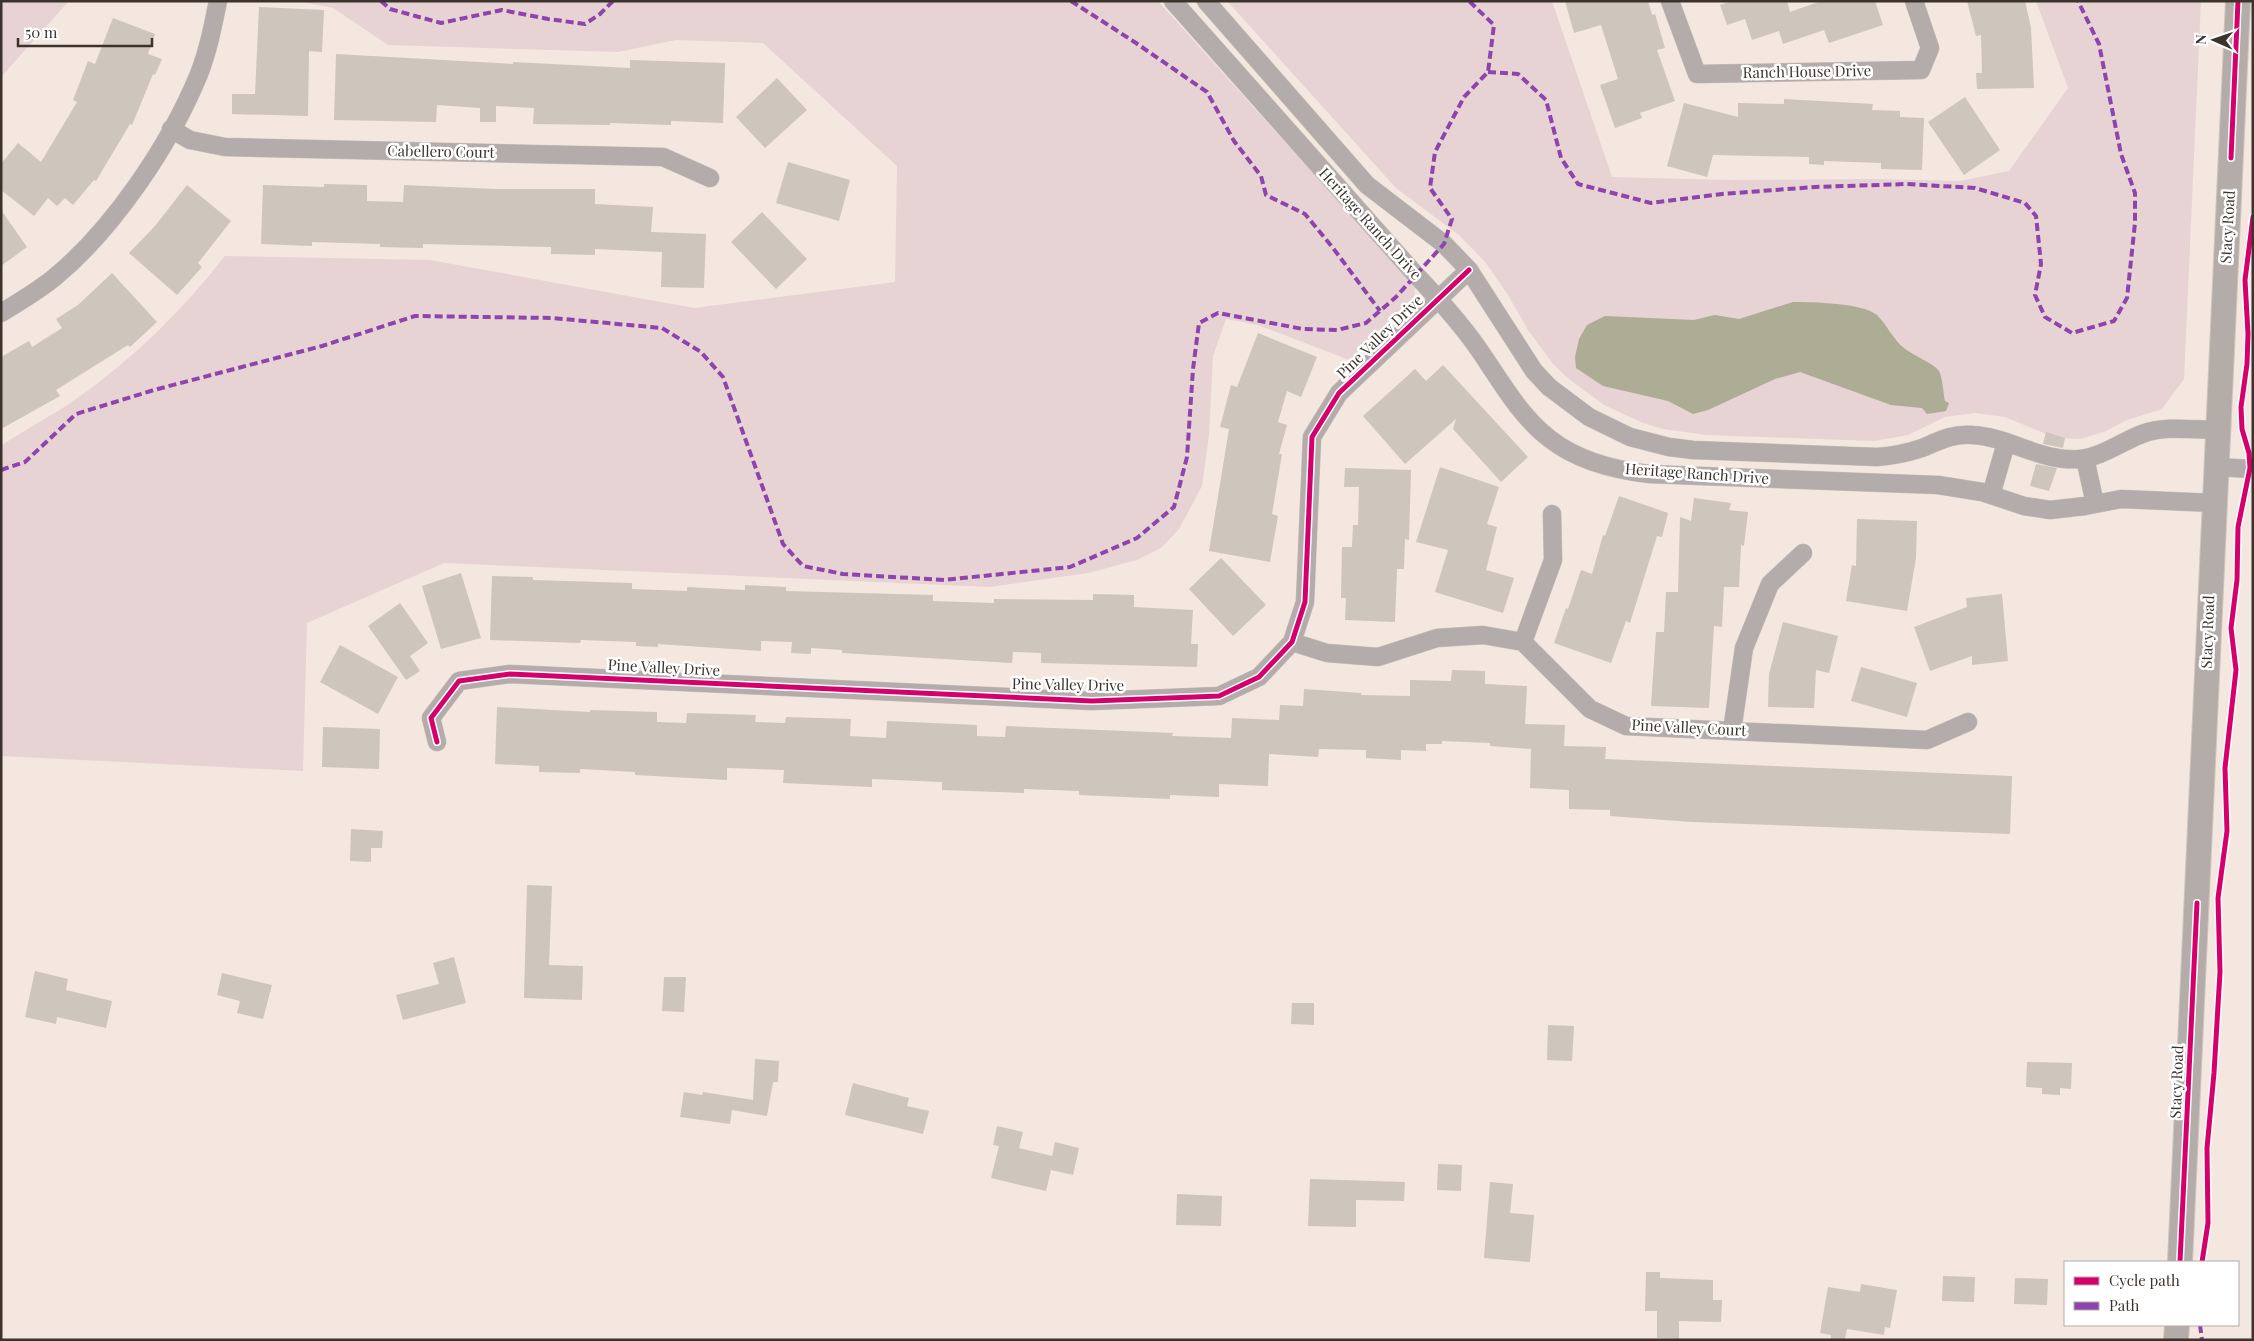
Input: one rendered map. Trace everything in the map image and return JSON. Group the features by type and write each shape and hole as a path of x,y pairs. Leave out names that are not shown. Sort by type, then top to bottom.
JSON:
{"main road":[{"name":"Stacy Road","path":"2180,1261 2215,467 2238,1"},
{"path":"2176,1340 2177,1326"}],"street":[{"path":"1,313 55,277 110,220 140,180 171,129 198,74 218,1"},
{"name":"Heritage Ranch Drive","path":"1206,1 1367,184 1444,244 1469,270 1529,364 1549,387 1596,421 1646,442 1693,450 1877,458 1907,452 1948,437 1961,435 1988,437 2056,458 2069,460 2094,456 2144,433 2158,430 2218,430"},
{"name":"Ranch House Drive","path":"1670,1 1698,74 1921,70 1930,48 1914,1"},
{"name":"Heritage Ranch Drive","path":"1176,2 1408,267 1439,298 1536,427 1549,439 1566,450 1599,464 1649,474 1922,484 1960,488 1991,495 2024,506 2050,510 2134,499 2214,503"},
{"name":"Cabellero Court","path":"171,129 190,140 225,147 662,157 710,178"},
{"name":"Pine Valley Drive","path":"437,742 431,718 459,681 510,674 1092,701 1219,696 1258,677 1292,642 1305,602 1312,438 1339,393 1469,270"},
{"path":"1991,495 2006,443"},
{"path":"2085,458 2095,504"},
{"path":"2215,467 2253,469"},
{"path":"1292,642 1327,653 1378,657 1437,638 1483,635 1523,642 1553,560 1552,514"},
{"path":"1732,731 1744,648 1770,584 1803,553"},
{"name":"Pine Valley Court","path":"1523,642 1590,709 1626,726 1927,740 1968,722"}],"shaded area":[{"path":"1,1 69,1 1,77"},
{"path":"297,1 1158,1 1415,286 1414,304 1349,360 1258,325 1226,319 1213,356 1209,435 1202,486 1179,529 1161,548 1137,560 1088,573 990,587 444,563 307,623 303,771 1,756 1,446 67,405 117,368 174,315 225,256 430,260 694,308 895,282 897,166 763,43 676,40 618,52 388,45 333,8"},
{"path":"1227,1 1552,1 1612,177 1729,180 1875,179 1960,181 2009,171 2068,88 2036,1 2201,1 2184,379 2162,409 2127,420 2104,432 2080,439 2056,438 2005,417 1975,413 1945,417 1908,435 1874,441 1706,435 1663,429 1643,423 1604,405 1569,379 1553,364 1528,330 1508,295 1486,263 1459,235 1396,188"},
{"path":"1793,302 1849,306 1861,308 1877,315 1904,348 1937,368 1942,382 1945,401 1949,403 1946,411 1927,414 1922,408 1891,405 1800,372 1775,379 1708,410 1693,414 1668,401 1603,386 1576,368 1575,357 1579,339 1587,325 1605,316 1694,320 1715,315 1739,319"}],"building":[{"path":"1565,1 1648,1 1652,15 1655,14 1665,48 1657,50 1675,101 1640,113 1642,118 1615,128 1600,85 1618,79 1601,25 1574,33"},
{"path":"1732,1 1787,1 1790,12 1821,1 1875,1 1883,25 1829,43 1824,30 1783,44 1779,31 1752,40 1745,19 1727,25 1720,5"},
{"path":"1967,1 2025,1 2031,28 2034,88 1977,89 1976,73 1982,73 1981,35 1976,36"},
{"path":"259,7 324,10 322,52 309,51 308,116 232,114 232,94 255,94"},
{"path":"113,18 155,34 148,54 162,59 155,75 153,74 132,125 130,124 96,181 94,180 73,205 65,198 57,206 48,198 34,216 1,190 1,164 18,143 41,162 77,102 73,100 88,61 95,64"},
{"path":"336,54 513,64 513,62 630,68 630,60 725,63 723,123 671,121 671,125 610,123 610,125 533,124 534,108 496,106 496,122 480,122 480,108 437,105 436,122 334,120"},
{"path":"777,78 807,110 765,148 736,117"},
{"path":"1965,97 2000,150 1964,175 1928,122"},
{"path":"1784,99 1873,104 1872,110 1900,111 1900,117 1924,118 1922,170 1881,169 1881,163 1824,161 1824,165 1809,164 1809,157 1713,155 1707,177 1667,166 1684,103 1738,117 1738,103 1784,104"},
{"path":"788,162 850,180 839,221 776,203"},
{"path":"324,184 367,185 367,201 403,202 404,185 496,189 595,189 595,204 653,207 651,232 706,234 704,288 661,287 662,252 595,249 595,255 551,254 551,247 423,244 423,248 380,247 380,244 312,242 312,246 261,244 263,185 324,187"},
{"path":"187,185 231,221 198,263 202,267 177,295 129,253 155,226"},
{"path":"1,210 27,247 1,266"},
{"path":"762,212 807,259 776,289 731,242"},
{"path":"112,273 157,322 130,347 128,345 56,390 60,396 1,429 1,357 29,341 32,347 62,328 56,319 78,305"},
{"path":"1258,333 1317,357 1301,397 1287,391 1278,422 1287,425 1279,454 1282,454 1272,514 1278,516 1270,562 1209,551 1229,429 1220,427 1231,385 1237,387"},
{"path":"1443,365 1528,457 1501,482 1453,429 1456,419 1405,464 1363,416 1415,369 1426,381"},
{"path":"2046,432 2065,438 2063,448 2043,444"},
{"path":"2036,464 2057,468 2049,491 2030,486"},
{"path":"1440,467 1499,487 1487,524 1497,527 1486,570 1514,578 1503,613 1435,592 1448,550 1416,542"},
{"path":"1345,468 1411,470 1409,540 1405,539 1404,569 1397,569 1395,622 1345,620 1346,598 1341,598 1342,547 1352,547 1353,525 1358,525 1359,487 1344,487"},
{"path":"1619,496 1668,513 1662,537 1657,536 1630,623 1626,621 1611,663 1554,643 1581,570 1592,574 1603,535 1605,536"},
{"path":"1694,498 1731,503 1729,510 1748,512 1744,546 1741,545 1739,587 1724,587 1722,627 1714,626 1709,708 1651,706 1656,632 1664,632 1666,592 1678,592 1680,517 1691,521"},
{"path":"1857,519 1917,521 1916,558 1907,611 1846,601 1852,565 1856,566"},
{"path":"1221,558 1266,605 1233,636 1189,589"},
{"path":"461,573 481,638 441,649 422,586"},
{"path":"492,576 533,577 533,580 632,583 632,589 687,591 687,587 745,590 745,585 786,587 786,591 933,595 933,601 994,603 994,599 1093,600 1093,594 1134,595 1134,607 1193,610 1191,644 1198,644 1197,667 1041,663 1041,653 1013,652 1012,663 842,653 842,650 811,648 811,654 791,653 792,642 761,641 761,651 658,644 658,647 636,646 636,642 581,640 580,643 490,640"},
{"path":"2002,594 2008,661 1972,665 1972,656 1930,671 1914,627 1967,607 1966,598"},
{"path":"400,603 428,643 410,656 420,671 406,680 368,626"},
{"path":"1783,622 1838,636 1829,673 1816,670 1814,708 1768,707 1769,674"},
{"path":"340,645 398,677 378,714 320,682"},
{"path":"1861,667 1917,683 1907,717 1851,701"},
{"path":"1452,670 1485,671 1485,684 1527,686 1525,724 1565,725 1564,746 1606,747 1605,759 2012,776 2010,834 1692,822 1610,816 1610,810 1569,809 1569,790 1530,788 1531,749 1490,746 1490,743 1442,741 1442,744 1426,744 1426,751 1401,750 1401,760 1366,758 1366,750 1319,749 1318,757 1269,754 1268,786 1219,784 1219,797 1170,795 1170,799 1079,795 1079,791 1024,789 1024,793 942,790 942,782 872,779 872,787 783,783 784,770 727,768 727,780 635,775 635,772 580,769 580,773 539,772 539,766 495,764 497,707 590,712 590,710 657,712 657,722 686,723 687,713 756,715 755,722 785,723 786,717 851,719 850,736 886,738 887,721 977,725 977,736 1005,737 1006,726 1173,733 1172,736 1231,738 1232,718 1279,720 1280,705 1303,706 1304,689 1361,693 1361,695 1410,696 1410,680 1451,681"},
{"path":"323,727 380,729 379,769 322,767"},
{"path":"351,829 383,831 382,848 371,848 371,862 350,861"},
{"path":"527,885 552,886 549,965 583,966 582,1000 524,998"},
{"path":"454,957 466,1003 403,1020 396,995 439,984 433,963"},
{"path":"35,971 68,979 66,990 112,1001 106,1028 57,1017 56,1024 25,1017"},
{"path":"222,973 272,985 263,1019 237,1013 240,1001 217,995"},
{"path":"664,977 686,977 684,1012 662,1011"},
{"path":"1292,1003 1314,1003 1314,1025 1291,1024"},
{"path":"1548,1025 1574,1026 1572,1061 1547,1060"},
{"path":"755,1059 779,1061 778,1082 773,1082 767,1116 732,1110 730,1124 680,1117 684,1092 702,1095 703,1092 753,1100"},
{"path":"2027,1062 2072,1063 2071,1089 2060,1088 2060,1095 2042,1094 2042,1088 2026,1087"},
{"path":"853,1083 909,1098 907,1106 929,1111 923,1134 845,1115"},
{"path":"997,1126 1023,1132 1019,1148 1052,1156 1055,1142 1079,1148 1073,1175 1051,1170 1046,1191 991,1178 999,1146 993,1145"},
{"path":"1438,1164 1462,1165 1461,1191 1437,1190"},
{"path":"1310,1179 1405,1182 1404,1201 1356,1200 1356,1227 1308,1226"},
{"path":"1490,1182 1513,1184 1510,1213 1534,1215 1530,1262 1484,1258"},
{"path":"1177,1194 1222,1196 1221,1226 1176,1225"},
{"path":"1646,1272 1660,1272 1660,1278 1713,1280 1713,1300 1722,1300 1721,1322 1679,1321 1679,1339 1657,1338 1657,1311 1645,1311"},
{"path":"1943,1276 1975,1277 1974,1302 1942,1301"},
{"path":"2015,1278 2048,1279 2047,1305 2014,1304"},
{"path":"1861,1284 1897,1290 1890,1328 1885,1327 1884,1335 1847,1329 1845,1340 1831,1340 1831,1335 1820,1333 1828,1287 1860,1292"}],"marked path":[{"path":"381,1 390,9 441,23 502,10 585,24 600,14 613,1"},
{"path":"1071,1 1207,92 1234,141 1261,176 1266,195 1305,214 1380,311"},
{"path":"1,470 25,462 76,414 154,390 322,346 415,316 552,318 662,328 701,352 723,377 783,544 803,566 843,574 944,580 1070,567 1137,538 1174,507 1187,457 1193,369 1199,323 1218,313 1303,329 1337,330 1366,323 1396,297 1444,244 1452,219 1430,188 1435,152 1464,97 1488,72 1494,25 1469,1"},
{"path":"1488,72 1518,74 1546,100 1561,158 1578,184 1651,203 1722,194 1815,187 1907,184 1975,188 2025,203 2036,216 2041,264 2035,295 2045,317 2072,333 2114,321 2127,298 2135,223 2135,193 2121,154 2099,44 2078,1"},
{"path":"2200,1326 2202,1340"}],"cycle path":[{"path":"2231,158 2238,1"},
{"path":"2202,1261 2208,1223 2207,1148 2220,972 2218,898 2227,831 2225,768 2236,670 2231,628 2237,580 2238,527 2250,468 2249,453 2242,429 2241,407 2247,364 2248,334 2245,280 2253,217"},
{"path":"437,742 431,718 459,681 510,674 1092,701 1219,696 1259,677 1292,642 1305,602 1312,437 1339,393 1469,270"},
{"path":"2180,1261 2197,903"}]}
